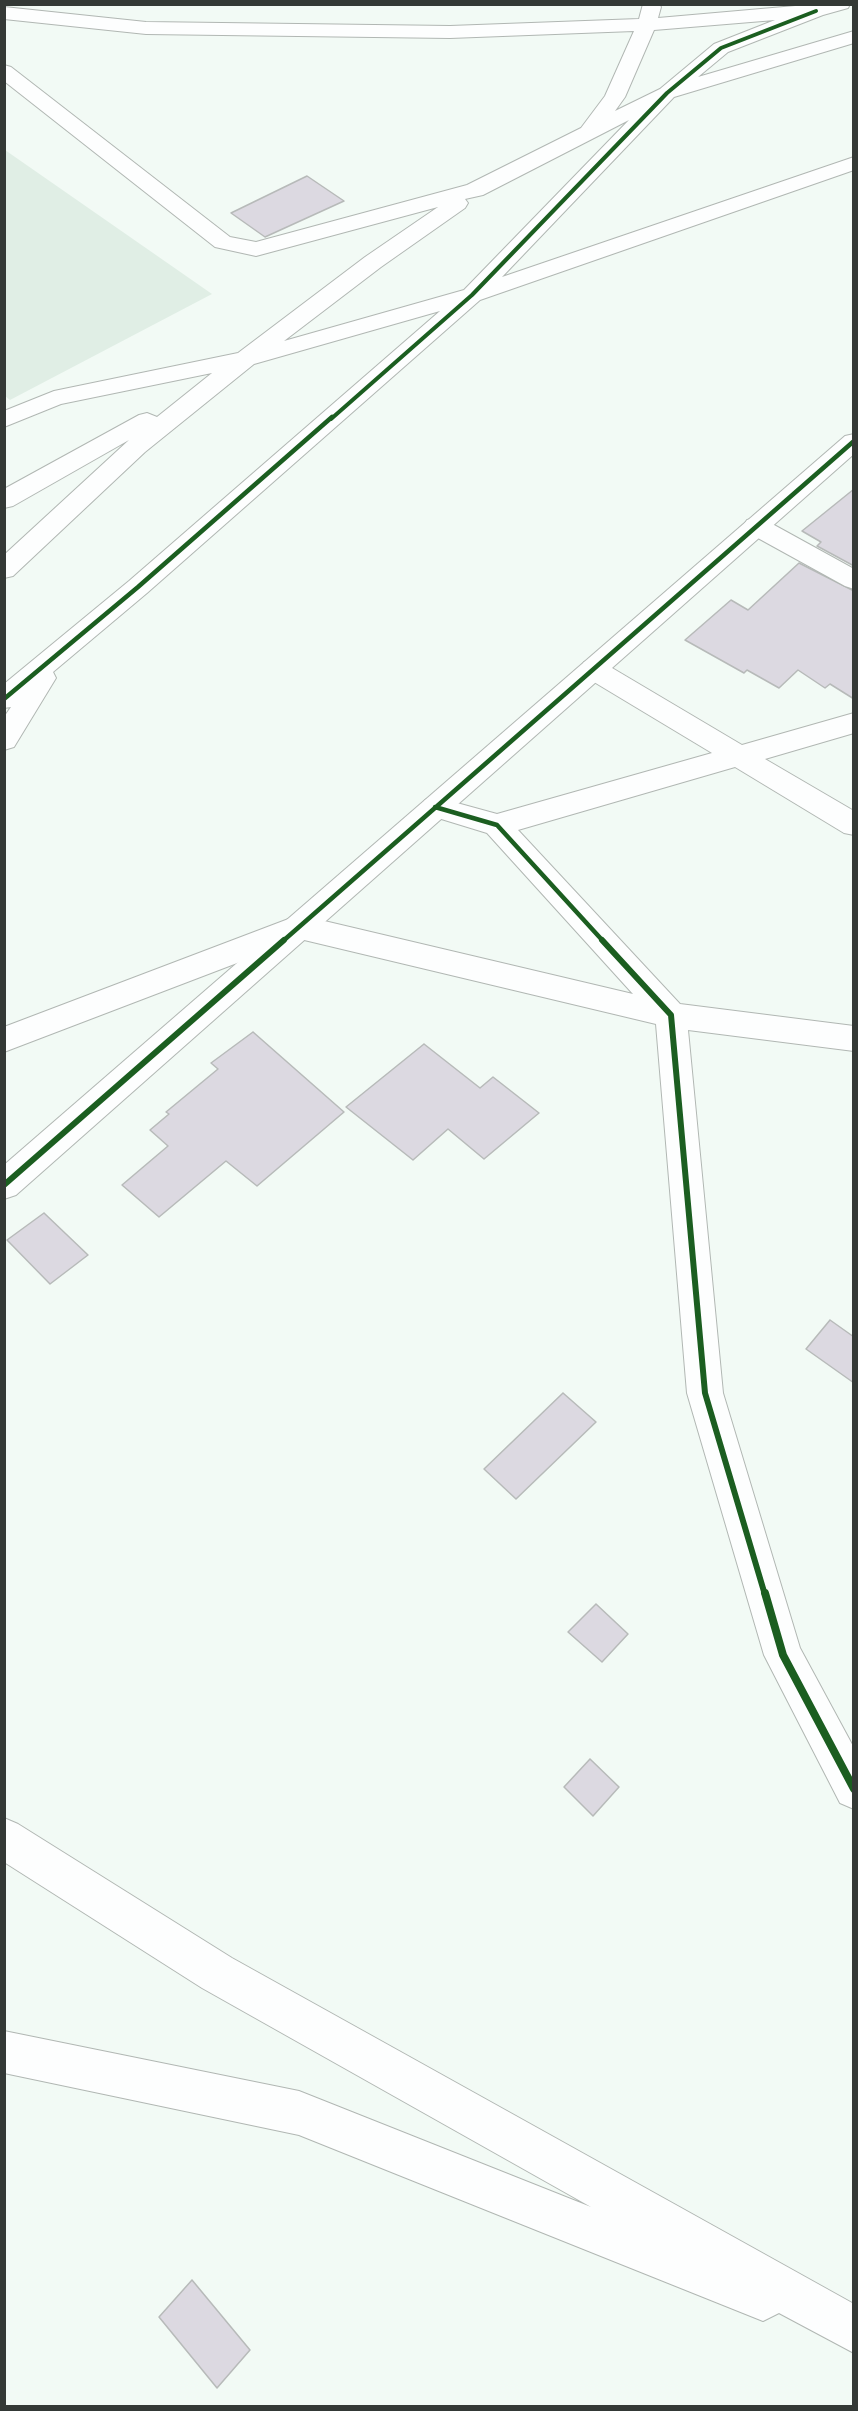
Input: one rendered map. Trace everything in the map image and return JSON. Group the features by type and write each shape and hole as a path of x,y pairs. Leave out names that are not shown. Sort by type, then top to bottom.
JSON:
{"street":[{"path":"588,133 615,97 647,25 652,4"},
{"path":"4,699 472,295 667,93 721,48 816,11 841,4"},
{"path":"4,13 146,28 450,32 647,25 769,10 816,11"},
{"path":"4,570 136,447 215,382 373,262 475,190 667,93 854,37"},
{"path":"4,71 223,242 256,249 475,190"},
{"path":"4,420 54,398 245,359 472,295 854,163"},
{"path":"4,500 215,382"},
{"path":"4,1185 854,441"},
{"path":"756,526 854,580"},
{"path":"4,740 58,654"},
{"path":"593,669 854,825"},
{"path":"497,825 854,723"},
{"path":"435,807 497,825 671,1015 705,1393 783,1655 854,1789"},
{"path":"4,1040 299,927 671,1015 854,1039"},
{"path":"4,1838 217,1973 854,2330"},
{"path":"4,2052 299,2113 854,2335"}],"shaded area":[{"path":"5,150 212,294 10,400 5,396"}],"building":[{"path":"307,176 344,201 265,237 231,213"},
{"path":"854,489 854,566 817,546 821,542 802,531"},
{"path":"799,563 854,591 854,699 830,684 825,688 798,670 779,688 747,670 744,673 685,640 731,600 748,610"},
{"path":"253,1032 344,1112 257,1186 226,1161 159,1217 122,1185 168,1146 150,1130 169,1114 166,1112 218,1069 211,1063"},
{"path":"424,1044 480,1088 493,1077 539,1113 484,1159 448,1129 413,1160 346,1107"},
{"path":"44,1213 88,1255 50,1284 7,1240"},
{"path":"830,1320 854,1337 854,1383 806,1349"},
{"path":"563,1393 596,1422 516,1499 484,1469"},
{"path":"596,1604 628,1634 602,1662 568,1632"},
{"path":"590,1759 619,1787 593,1816 564,1787"},
{"path":"192,2280 250,2350 217,2388 159,2317"}],"cycle path":[{"path":"4,699 138,587 472,295 667,93 721,48 816,11"},
{"path":"4,1185 854,441"},
{"path":"435,807 497,825 671,1015 705,1393 783,1655 854,1789"}]}
